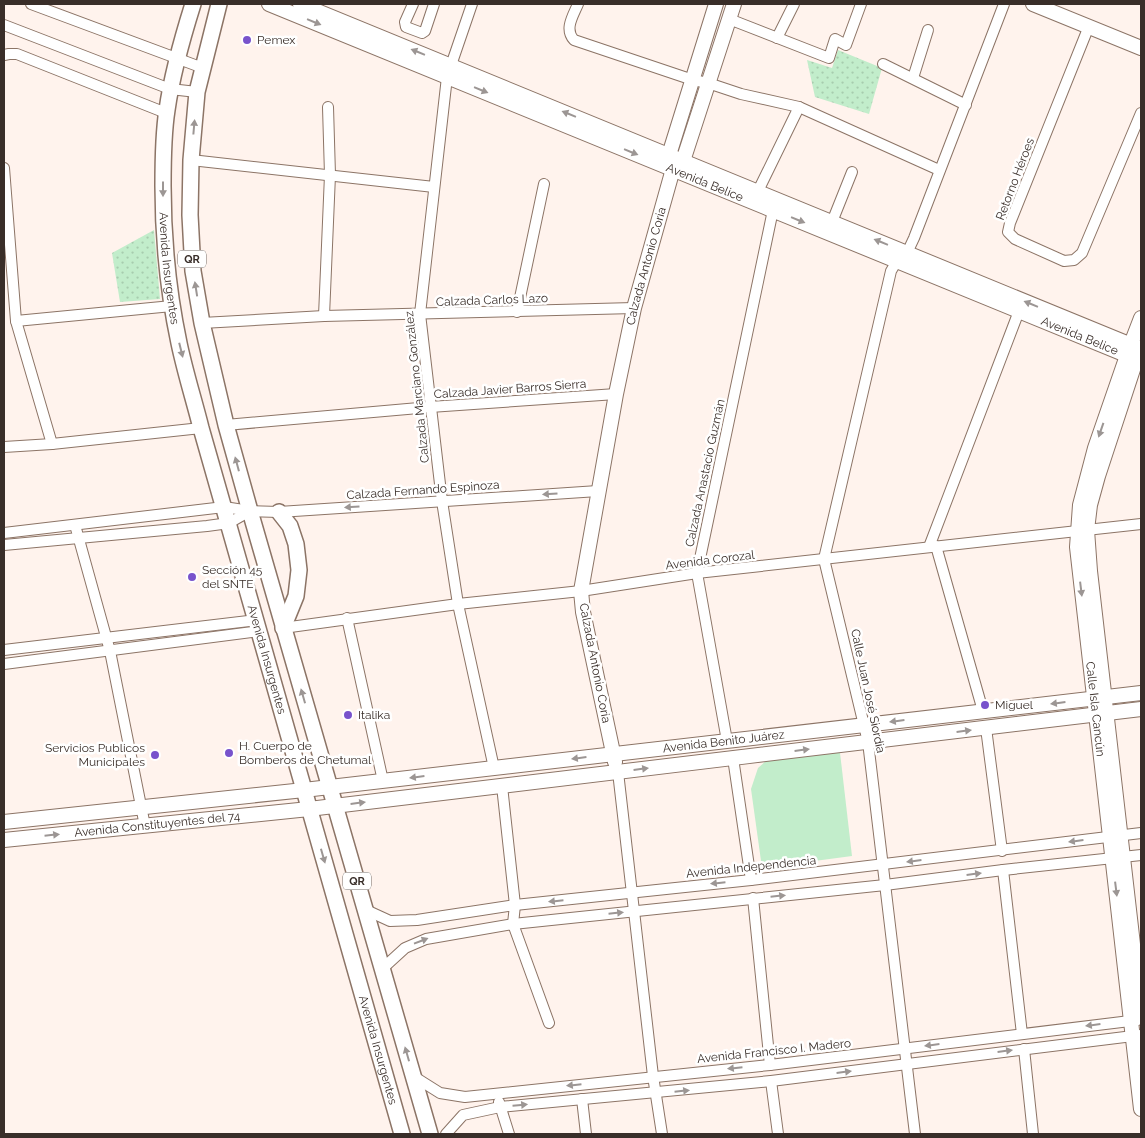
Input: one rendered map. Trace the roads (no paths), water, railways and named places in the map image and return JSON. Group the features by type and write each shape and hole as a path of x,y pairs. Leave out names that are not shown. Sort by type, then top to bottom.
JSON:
{"main road":[{"name":"Avenida Insurgentes","path":"193,4 177,57 170,89 166,113 163,164 163,225 166,266 179,344 201,428 288,728 402,1134"},
{"name":"Avenida Belice","path":"269,4 669,155"},
{"name":"Avenida Belice","path":"300,4 449,71 678,165 772,210 902,257 1137,352"},
{"path":"678,165 669,155 716,4"},
{"name":"Calzada Antonio Coria","path":"618,772 612,755 583,612 582,591 598,491 634,308 678,165 734,4"},
{"path":"1033,4 1141,48"},
{"name":"Avenida Insurgentes","path":"220,5 197,92 191,160 190,215 193,271 202,323 226,426 430,1134"},
{"name":"Avenida Belice","path":"678,165 758,191 832,222 902,257 1019,311 1137,352"},
{"name":"Calle Isla Cancún","path":"1141,318 1137,352 1095,448 1080,505 1090,571 1099,698 1138,1018 1137,1036 1141,1109"},
{"path":"279,512 290,526 296,544 299,570 296,596 283,628"},
{"name":"Avenida Benito Juárez","path":"304,790 1141,693"},
{"name":"Avenida Benito Juárez","path":"310,809 1141,709"},
{"path":"288,728 311,723"},
{"name":"Avenida Constituyentes del 74","path":"4,822 304,790"},
{"name":"Avenida Constituyentes del 74","path":"4,840 310,809"},
{"path":"332,890 358,884"}],"street":[{"path":"31,4 203,68"},
{"path":"413,4 405,22 406,27 422,32 425,31 434,4"},
{"name":"Calzada Marciano González","path":"472,4 449,71 420,314 442,501 458,604 494,768"},
{"path":"578,4 568,28 569,35 574,40 693,80 741,94 799,107 939,170"},
{"path":"777,38 794,4"},
{"path":"729,19 828,58 835,40 846,45 861,4"},
{"name":"Calle Juan José Siordia","path":"915,1134 868,742 824,559 891,271 902,257 939,170 1004,4"},
{"path":"4,25 170,89 197,92"},
{"name":"Retorno Héroes","path":"1089,26 1008,232 1015,239 1064,261 1074,260 1082,253 1141,113"},
{"path":"912,78 928,30"},
{"path":"4,55 17,54 166,113"},
{"path":"884,64 966,104"},
{"path":"324,316 330,175 328,107"},
{"path":"758,191 799,107"},
{"path":"191,160 434,187"},
{"path":"4,168 16,322 52,444"},
{"path":"832,222 852,172"},
{"path":"517,312 544,184"},
{"name":"Calzada Anastacio Guzmán","path":"727,741 697,573 772,210"},
{"path":"16,322 172,306"},
{"name":"Calzada Carlos Lazo","path":"202,323 324,316 634,308"},
{"path":"983,711 933,547 1019,311"},
{"name":"Calzada Javier Barros Sierra","path":"226,426 430,407 616,394"},
{"path":"4,447 52,444 201,428"},
{"name":"Calzada Fernando Espinoza","path":"4,533 224,507 250,511 279,512 598,491"},
{"path":"4,545 229,523 250,511"},
{"name":"Avenida Corozal","path":"283,628 458,604 582,591 697,573 1141,524"},
{"path":"75,525 110,650 143,808 145,826"},
{"path":"35,530 36,541"},
{"path":"347,618 382,781"},
{"path":"4,650 106,638 258,626"},
{"path":"4,664 110,650 258,626"},
{"path":"986,728 1002,851"},
{"path":"733,758 751,880"},
{"name":"Calzada Antonio Coria","path":"618,772 653,1076 662,1134"},
{"path":"502,786 515,905 513,924 549,1023"},
{"name":"Avenida Independencia","path":"366,910 390,921 417,920 515,905 883,865 1141,833"},
{"path":"382,969 406,948 426,939 513,924 886,885 1141,855"},
{"path":"1003,870 1022,1034"},
{"path":"753,898 770,1065"},
{"name":"Avenida Francisco I. Madero","path":"413,1076 440,1093 465,1097 770,1065 1138,1018"},
{"path":"446,1134 463,1115 500,1107 770,1081 1137,1036"},
{"path":"1024,1049 1033,1134"},
{"path":"770,1081 778,1134"},
{"path":"497,1093 509,1134"},
{"path":"582,1100 586,1134"}],"place":[{"name":"Pemex","path":"247,40"},
{"name":"Sección 45 del SNTE","path":"192,577"},
{"name":"Miguel","path":"985,705"},
{"name":"Italika","path":"348,715"},
{"name":"H. Cuerpo de Bomberos de Chetumal","path":"229,753"},
{"name":"Servicios Publicos Municipales","path":"155,755"}]}
